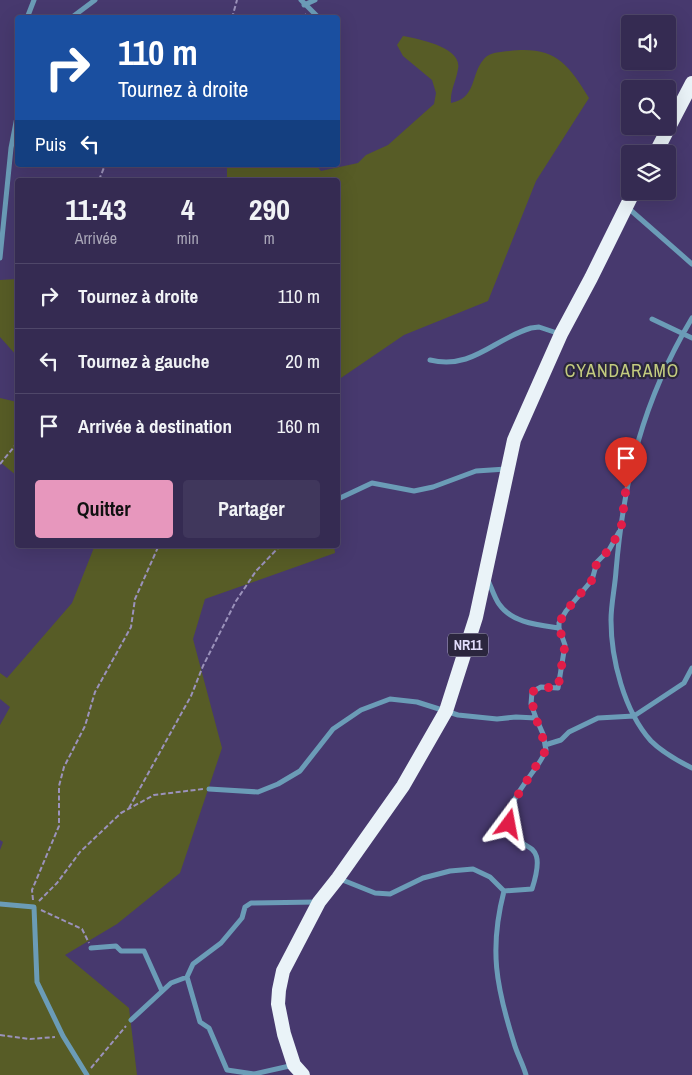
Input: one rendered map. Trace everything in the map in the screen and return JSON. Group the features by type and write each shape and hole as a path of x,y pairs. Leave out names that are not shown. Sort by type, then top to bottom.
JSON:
{"highway":[{"path":"660,145 692,83"},
{"name":"NR11","path":"299,1070 284,1034 278,1004 279,990 287,961 319,902 403,786 446,711 476,617 507,469 522,419 561,334 592,278 629,200"}],"street":[{"path":"28,15 34,0"},
{"path":"75,15 95,0"},
{"path":"302,3 315,0"},
{"path":"302,3 316,15"},
{"path":"0,258 11,148 15,127"},
{"path":"626,206 692,264"},
{"path":"692,318 652,397 633,458 626,488 611,618 622,683 634,716 652,741 678,761 692,768"},
{"path":"652,319 692,338"},
{"path":"430,360 445,364 462,362 531,328 539,327 561,334"},
{"path":"340,498 372,483 414,491 432,487 476,471 507,469"},
{"path":"338,878 375,893 390,894 423,878 450,870 473,869 490,877 504,891 532,889 538,870 537,855 530,847 517,838 509,824 511,806 528,777 543,758 546,750 531,704 532,692 541,687 558,688 565,645 559,628 566,611 592,580 597,562 609,550 621,529"},
{"path":"484,572 499,604 512,615 530,624 559,628"},
{"path":"545,745 561,740 569,732 598,718 634,716 684,683 692,668"},
{"path":"209,789 258,792 278,784 300,771 333,729 361,710 390,698 418,702 458,715 497,719 516,717 536,718"},
{"path":"504,891 495,937 495,970 514,1045 526,1075"},
{"path":"131,1020 171,983 186,977 194,964 221,943 242,918 245,907 251,902 319,902"},
{"path":"0,904 34,907 37,982 63,1036 86,1075"},
{"path":"91,948 116,946 121,950 144,951 162,991"},
{"path":"186,977 200,1022 209,1028 227,1070 254,1074 299,1070"}],"path":[{"path":"233,15 237,0"},
{"path":"0,464 15,446"},
{"path":"34,907 32,890 59,826 59,786 64,767 85,726 95,692 132,627 135,599 158,548"},
{"path":"129,808 191,696 203,666 236,601 256,571 278,548"},
{"path":"34,907 57,883 80,852 105,826 129,808 154,795 209,789"},
{"path":"34,907 82,930 91,948"},
{"path":"86,1075 131,1020"},
{"path":"0,1034 30,1039 63,1036"}],"green space":[{"path":"403,36 438,45 454,55 458,61 458,69 451,94 451,103 465,96 469,91 480,65 486,57 499,52 524,50 537,51 558,59 574,75 589,98 536,181 488,301 404,335 340,379 340,178 227,178 227,167 318,167 321,171 358,163 366,155 388,145 434,104 436,93 432,80 403,56 397,45"},
{"path":"15,279 15,354 0,337 0,280"},
{"path":"0,398 15,402 15,474 0,462"},
{"path":"94,548 334,548 335,553 205,599 193,639 222,748 180,873 117,924 65,955 129,1008 137,1075 0,1075 0,850 3,842 0,840 0,725 10,707 0,699 0,673 7,678 72,603"}],"district":[{"name":"CYANDARAMO","path":"622,371"}],"route":[{"path":"509,824 511,806 528,777 543,758 546,750 543,734 531,704 532,692 541,687 558,688 565,645 559,623 566,611 581,596 592,580 597,562 609,550 621,529 626,488"}]}
